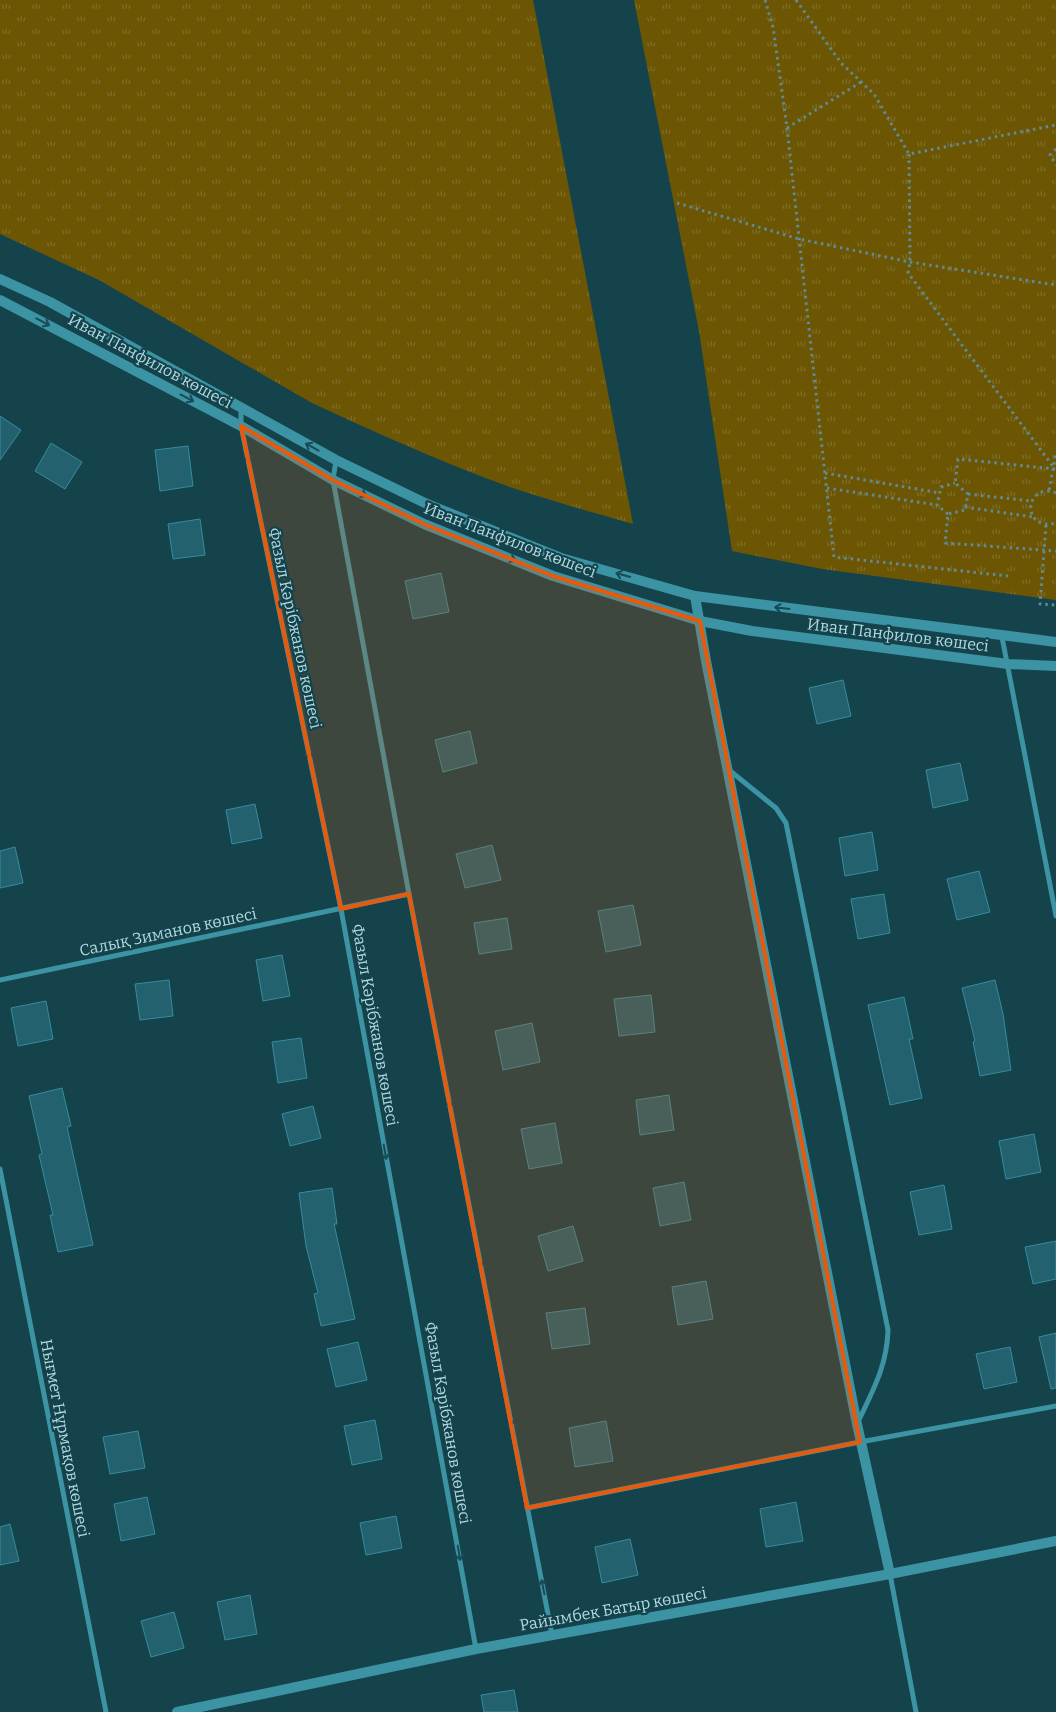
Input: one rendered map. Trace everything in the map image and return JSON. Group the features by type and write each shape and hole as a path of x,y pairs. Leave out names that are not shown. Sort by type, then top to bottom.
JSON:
{"street":[{"name":"Иван Панфилов көшесі","path":"0,279 50,302 336,460 427,504 561,558 695,596 1002,637 1056,642"},
{"name":"Иван Панфилов көшесі","path":"0,300 241,426 333,480 424,524 553,576 700,621 752,631 1008,664 1056,666"},
{"name":"Фазыл Кәрібжанов көшесі","path":"241,407 241,426 341,909 476,1649"},
{"path":"336,460 333,480 409,894 552,1635"},
{"path":"695,596 727,769 860,1442 890,1574 916,1712"},
{"path":"1002,637 1056,916"},
{"path":"727,769 776,808 786,823 888,1330 887,1351 882,1372 857,1424"},
{"name":"Салық Зиманов көшесі","path":"0,980 409,894"},
{"name":"Нығмет Нұрмақов көшесі","path":"0,1169 106,1712"},
{"path":"527,1508 860,1442 1056,1406"},
{"name":"Райымбек Батыр көшесі","path":"177,1712 476,1649 890,1574 1056,1541"}],"path":[{"path":"765,0 773,28 787,128 834,557 1008,576"},
{"path":"796,0 841,63 874,94 909,154 910,262 908,273 1054,468"},
{"path":"787,128 861,82"},
{"path":"909,154 1056,125"},
{"path":"1056,149 1050,155 1056,165"},
{"path":"677,203 799,239 910,262 1056,285"},
{"path":"1049,490 1056,454"},
{"path":"955,483 958,459 1054,468"},
{"path":"825,473 940,493"},
{"path":"937,505 941,487 955,483"},
{"path":"955,483 968,494 1031,501"},
{"path":"827,488 937,505 948,514"},
{"path":"1056,493 1049,490 1038,493 1031,501 1030,512 1036,521 1046,525 1056,523"},
{"path":"948,514 965,510 968,494"},
{"path":"966,507 1034,517"},
{"path":"948,514 945,543 1056,552"},
{"path":"1046,525 1040,604 1056,605"}],"highlighted area":[{"path":"241,426 333,480 424,524 553,576 700,621 860,1442 527,1508 409,894 341,909"}],"green space":[{"path":"0,0 533,0 633,524 490,480 413,449 337,415 312,403 99,280 0,234"},
{"path":"634,0 1056,0 1056,600 822,569 732,551 699,331"}],"building":[{"path":"0,416 21,430 0,460"},
{"path":"51,443 82,462 65,489 35,471"},
{"path":"188,446 193,486 160,491 155,450"},
{"path":"200,519 205,555 173,559 168,524"},
{"path":"441,573 449,612 413,619 405,581"},
{"path":"843,680 851,716 817,724 809,688"},
{"path":"470,731 477,763 443,772 435,740"},
{"path":"960,763 968,800 933,808 926,770"},
{"path":"255,804 262,838 232,844 226,810"},
{"path":"872,832 878,870 845,876 839,838"},
{"path":"492,845 501,880 465,888 456,854"},
{"path":"15,847 23,883 0,888 0,851"},
{"path":"979,871 990,912 957,920 947,879"},
{"path":"884,894 890,933 858,939 851,899"},
{"path":"633,905 641,945 606,952 598,911"},
{"path":"507,918 512,949 479,954 474,923"},
{"path":"282,955 290,996 263,1001 256,960"},
{"path":"169,980 173,1016 140,1020 135,984"},
{"path":"995,980 1003,1014 1011,1070 980,1076 973,1042 975,1041 962,988"},
{"path":"651,995 655,1032 619,1036 614,999"},
{"path":"904,997 913,1039 909,1039 922,1098 890,1105 868,1005"},
{"path":"46,1001 53,1039 18,1046 11,1008"},
{"path":"532,1023 540,1062 503,1070 495,1031"},
{"path":"301,1038 307,1078 278,1083 272,1042"},
{"path":"62,1088 71,1126 67,1127 93,1245 58,1252 50,1215 53,1215 39,1155 42,1154 29,1096"},
{"path":"669,1095 674,1130 640,1135 636,1100"},
{"path":"313,1106 321,1138 290,1146 282,1114"},
{"path":"555,1123 562,1163 529,1169 521,1129"},
{"path":"1034,1134 1041,1172 1006,1179 999,1141"},
{"path":"684,1182 691,1220 660,1226 653,1188"},
{"path":"944,1185 952,1229 919,1235 910,1192"},
{"path":"332,1188 337,1224 334,1224 355,1319 321,1326 314,1294 318,1293 306,1246 299,1193"},
{"path":"573,1226 583,1261 548,1271 538,1236"},
{"path":"1056,1241 1056,1279 1033,1284 1025,1247"},
{"path":"706,1281 713,1319 678,1325 672,1287"},
{"path":"585,1308 590,1344 552,1349 546,1313"},
{"path":"1056,1333 1056,1388 1051,1389 1039,1337"},
{"path":"358,1342 367,1380 336,1387 327,1349"},
{"path":"1010,1347 1017,1382 984,1389 976,1354"},
{"path":"375,1420 382,1459 352,1465 344,1426"},
{"path":"606,1421 613,1461 575,1467 569,1428"},
{"path":"138,1431 145,1468 110,1474 103,1437"},
{"path":"147,1497 155,1534 121,1541 114,1504"},
{"path":"796,1502 803,1541 766,1547 760,1509"},
{"path":"396,1516 402,1548 366,1555 360,1523"},
{"path":"10,1524 19,1561 0,1565 0,1527"},
{"path":"630,1539 638,1575 602,1583 595,1547"},
{"path":"250,1595 257,1634 225,1640 217,1602"},
{"path":"174,1612 184,1648 151,1657 141,1621"},
{"path":"514,1690 518,1712 484,1712 481,1695"}]}
